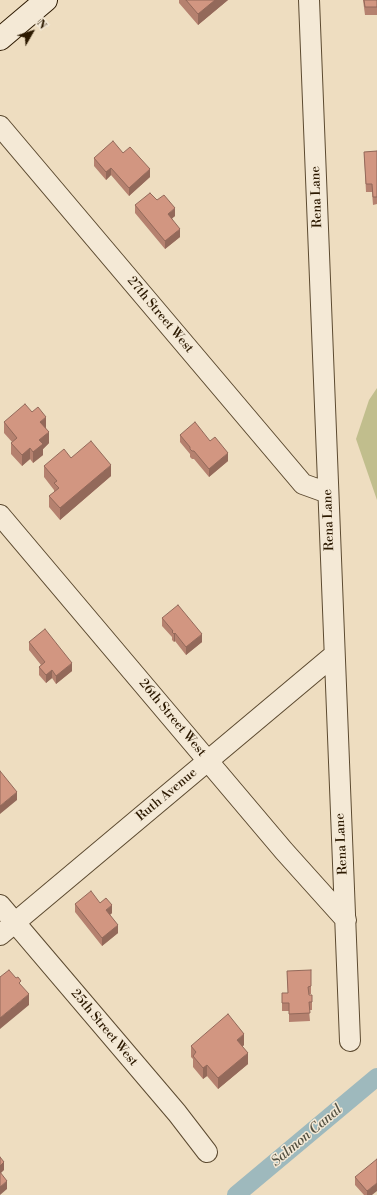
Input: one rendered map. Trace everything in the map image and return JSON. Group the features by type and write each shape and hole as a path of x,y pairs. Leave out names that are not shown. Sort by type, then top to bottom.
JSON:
{"street":[{"path":"0,39 46,0"},
{"name":"Rena Lane","path":"309,0 350,1041"},
{"name":"27th Street West","path":"0,126 303,484 328,493"},
{"name":"26th Street West","path":"0,515 284,851 346,920"},
{"name":"Ruth Avenue","path":"0,935 334,655"},
{"name":"25th Street West","path":"0,905 177,1113 208,1152"}],"shaded area":[{"path":"377,388 377,500 356,439 369,400"}],"building":[{"path":"186,0 215,0 198,14"},
{"path":"364,0 377,0 377,7 365,7"},
{"path":"113,141 123,153 130,147 150,169 129,188 111,168 106,172 94,158"},
{"path":"377,151 377,197 373,197 372,184 366,184 364,152"},
{"path":"150,193 157,200 164,195 175,208 168,214 180,229 165,241 135,205"},
{"path":"25,404 32,412 38,407 46,417 40,422 49,432 39,440 43,444 33,452 30,448 22,455 11,443 17,438 4,422"},
{"path":"195,422 210,441 215,437 228,453 209,469 194,451 190,449 180,435"},
{"path":"91,441 111,465 60,508 49,496 59,488 54,483 57,481 44,466 64,449 71,458"},
{"path":"178,605 202,634 186,647 175,633 174,634 172,632 173,631 162,618"},
{"path":"45,629 72,663 56,676 52,670 46,675 39,667 45,662 29,642"},
{"path":"0,771 17,792 0,806"},
{"path":"91,891 100,903 106,898 112,905 106,910 118,925 102,938 75,904"},
{"path":"9,970 16,978 18,977 21,981 19,983 29,994 0,1018 0,977"},
{"path":"311,970 311,986 308,987 309,995 312,995 312,1002 309,1002 310,1013 289,1014 289,1003 282,1003 282,993 288,993 287,971"},
{"path":"228,1014 244,1034 237,1040 248,1053 218,1078 207,1065 203,1068 193,1056 196,1052 191,1046"},
{"path":"0,1157 4,1162 0,1166"},
{"path":"377,1159 377,1183 367,1191 355,1177"},
{"path":"0,1172 7,1181 0,1187"}],"waterway":[{"name":"Salmon Canal","path":"236,1195 377,1077"}]}
